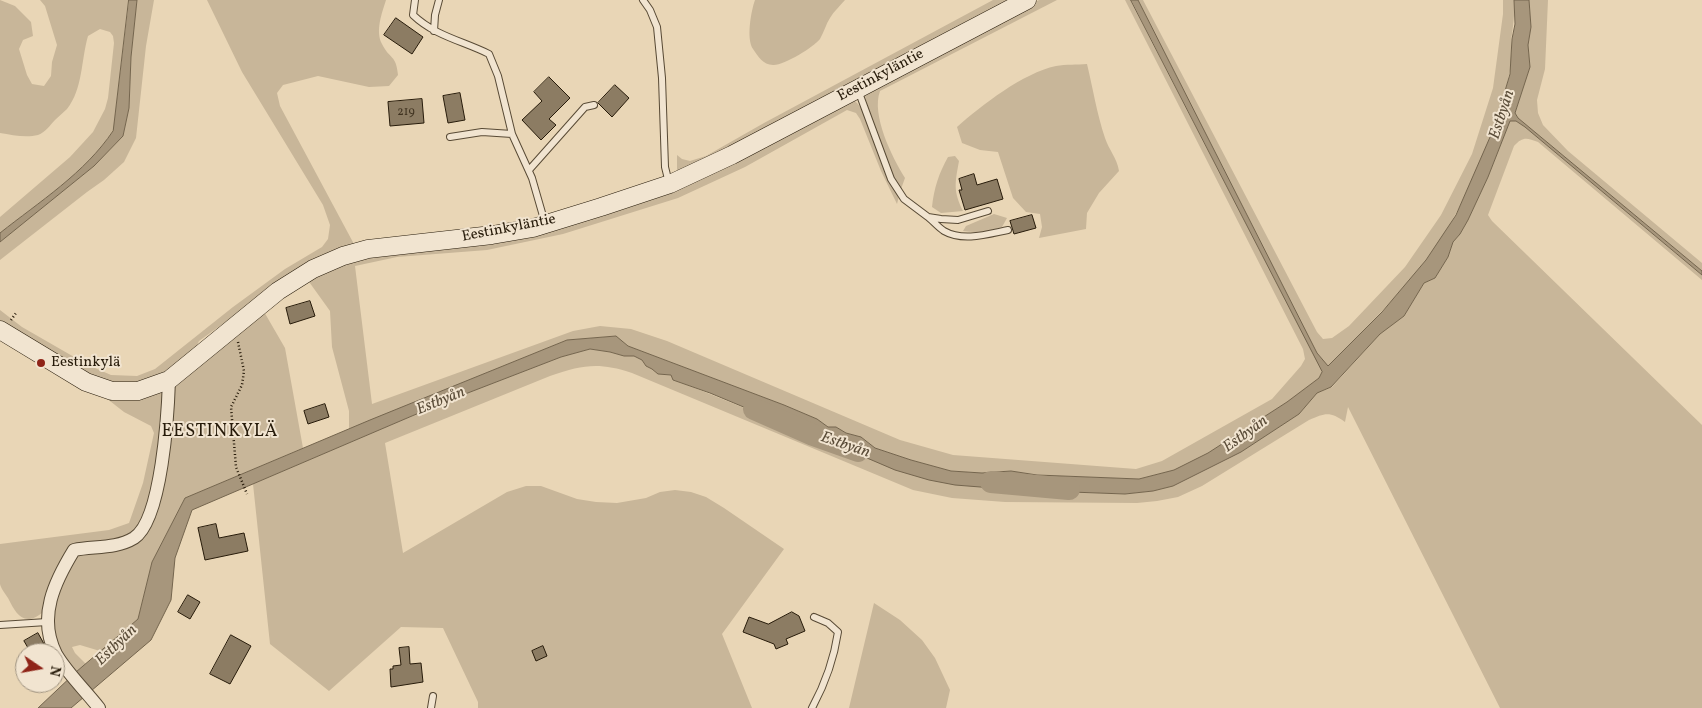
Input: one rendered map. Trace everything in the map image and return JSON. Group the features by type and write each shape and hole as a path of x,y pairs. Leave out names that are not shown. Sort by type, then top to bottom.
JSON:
{"street":[{"name":"Eestinkyläntie","path":"0,330 86,382 112,391 138,391 169,380 278,292 306,273 343,256 368,249 492,236 546,224 670,184 732,155 1027,0"},
{"path":"96,704 56,654 49,635 47,622 52,595 61,571 74,550 117,545 135,537 143,529 151,512 161,469 169,380"}],"lane":[{"path":"415,0 414,15 424,26 470,44 489,54 498,76 512,134 529,170 546,224"},
{"path":"434,31 438,0"},
{"path":"643,0 650,10 657,27 662,78 664,159 670,184"},
{"path":"858,89 891,179 904,199 944,231 959,236 979,236 1008,230"},
{"path":"529,170 585,107 594,105"},
{"path":"450,137 482,132 512,134"},
{"path":"928,217 958,220 988,211"},
{"path":"812,708 820,694 835,653 838,632 828,623 814,617"},
{"path":"0,625 47,622"},
{"path":"431,708 433,696"}],"path":[{"path":"235,326 244,371 242,385 231,408 236,466 247,494"}],"shaded area":[{"path":"0,0 15,6 31,22 33,36 23,40 19,49 27,75 32,84 44,86 51,76 52,62 57,45 45,6 40,0 129,0 113,131 102,146 75,174 0,233 0,217 70,157 93,132 105,109 108,98 114,43 110,32 100,29 88,36 76,93 67,109 43,132 38,135 29,136 0,133"},
{"path":"137,0 154,0 146,46 136,138 124,162 104,180 0,260 0,242 94,166 123,136 129,108 131,57"},
{"path":"207,0 386,0 379,33 382,44 396,64 398,75 389,86 369,87 318,76 283,85 277,93 280,106 355,246 228,320 199,341 193,353 163,374 142,383 117,384 94,377 0,324 0,310 22,327 88,365 111,375 137,376 155,369 233,307 285,269 322,247 328,239 330,225 323,205 242,72"},
{"path":"755,0 845,0 832,15 817,42 791,59 769,65 761,60 751,44 750,25"},
{"path":"993,0 1015,0 677,174 677,155 682,159 690,161 706,156"},
{"path":"1039,0 1057,0 880,91 878,112 884,136 905,178 901,189 891,173 868,108 865,96 868,89"},
{"path":"1125,0 1131,0 1322,372 1319,378 1287,402 1208,453 1174,470 1139,479 1037,475 1011,471 982,473 951,471 875,448 861,437 846,433 836,427 828,427 817,419 784,405 628,346 615,336 567,340 349,429 349,411 332,347 330,311 307,279 354,259 528,235 853,99 864,113 899,196 897,204 860,119 856,113 847,110 745,167 678,198 563,234 487,250 397,257 355,266 372,404 573,331 600,326 631,329 667,341 900,440 953,455 1136,469 1162,461 1272,399 1305,359 1303,349"},
{"path":"1138,0 1143,0 1317,332 1323,339 1332,338 1349,326 1405,267 1441,215 1472,154 1493,88 1503,14 1503,0 1514,0 1511,67 1503,99 1487,148 1465,196 1439,241 1414,275 1328,367 1317,353"},
{"path":"1529,0 1548,0 1545,69 1537,100 1538,113 1543,125 1568,151 1702,263 1702,271 1518,118 1515,113 1530,67 1528,45 1531,27"},
{"path":"1087,64 1102,129 1117,162 1119,171 1099,193 1087,213 1086,229 1039,238 1042,227 1040,214 1026,212 1013,198 998,152 980,150 962,143 957,127 978,109 1030,75 1056,66"},
{"path":"1510,120 1516,121 1525,127 1702,275 1702,280 1538,142 1525,139 1514,146 1488,215 1492,221 1702,425 1702,708 1500,708 1348,407 1345,422 1327,414 1309,420 1202,486 1178,497 1137,503 1005,502 952,498 913,490 632,373 600,366 581,367 550,376 385,443 403,553 507,492 526,486 541,486 577,499 596,502 617,503 675,490 691,492 706,497 784,549 722,634 752,708 478,708 478,702 443,628 401,627 329,691 270,644 253,484 447,401 561,357 590,349 624,356 634,356 642,360 646,366 658,374 671,375 673,380 774,420 799,426 818,435 993,488 1025,485 1071,492 1125,494 1153,491 1173,486 1241,452 1299,414 1317,393 1332,387 1380,334 1404,316 1424,283 1435,278 1448,257 1453,242 1468,220 1488,177"},
{"path":"955,156 959,161 956,192 963,211 941,213 932,207 936,187 948,157"},
{"path":"994,214 1007,218 1002,227 983,232 963,231 966,226"},
{"path":"263,310 285,348 303,448 185,498 152,562 138,619 100,651 80,645 72,647 86,664 76,672 65,659 65,643 56,643 50,630 58,587 80,551 143,537 172,381"},
{"path":"158,390 164,394 160,445 154,486 144,519 137,529 126,536 106,541 86,542 43,612 31,619 21,617 14,609 0,584 0,544 109,530 129,523 143,483 154,433 151,426 124,412 101,394"},
{"path":"874,603 900,620 922,640 935,658 950,690 946,708 849,708"}],"water":[{"path":"129,0 137,0 131,57 129,108 123,136 94,166 0,242 0,233 75,174 102,146 113,131"},
{"path":"1131,0 1138,0 1317,353 1328,366 1382,312 1426,260 1456,215 1494,128 1510,74 1515,24 1514,0 1529,0 1531,27 1528,45 1530,67 1515,113 1518,118 1702,271 1702,275 1525,127 1516,121 1510,121 1488,177 1468,220 1453,242 1448,257 1435,278 1424,283 1404,316 1380,334 1331,387 1317,393 1299,414 1241,452 1173,486 1153,491 1125,494 1071,492 1025,485 993,488 955,485 929,480 895,470 853,452 818,435 807,427 770,418 673,380 671,375 658,374 646,366 642,360 634,356 624,356 590,349 561,357 447,401 192,510 175,558 171,600 151,640 71,708 38,708 54,693 65,693 65,682 138,619 152,562 185,498 567,340 616,336 628,346 784,405 817,419 828,427 836,427 846,433 861,437 875,448 951,471 982,473 1011,471 1037,475 1139,479 1174,470 1208,453 1287,402 1319,378 1322,372"}],"building":[{"path":"396,18 423,37 412,54 384,35"},
{"path":"549,77 570,98 549,119 556,125 541,140 522,120 542,101 534,92"},
{"path":"615,85 629,98 612,117 598,103"},
{"path":"460,93 465,120 448,123 443,96"},
{"path":"422,99 424,123 390,126 388,102"},
{"path":"974,174 977,185 997,179 1003,199 965,210 959,190 962,190 959,179"},
{"path":"1032,215 1036,228 1014,234 1010,221"},
{"path":"310,301 315,316 290,324 286,308"},
{"path":"325,404 329,417 308,424 304,411"},
{"path":"216,524 219,538 244,533 248,551 205,560 198,528"},
{"path":"188,595 200,602 190,619 178,612"},
{"path":"792,612 799,616 805,631 786,639 788,644 776,649 774,644 743,632 749,617 768,624"},
{"path":"38,633 43,643 25,643 24,641"},
{"path":"231,635 251,646 230,684 210,674"},
{"path":"543,646 547,656 536,661 532,651"},
{"path":"409,647 410,664 421,663 423,682 391,687 390,669 393,669 393,666 401,665 399,648"}],"waterway":[{"name":"Estbyån","path":"754,409 813,435 858,451"},
{"name":"Estbyån","path":"991,482 1069,489"}],"place":[{"name":"Eestinkylä","path":"41,363"}],"district":[{"name":"EESTINKYLÄ","path":"220,433"}]}
